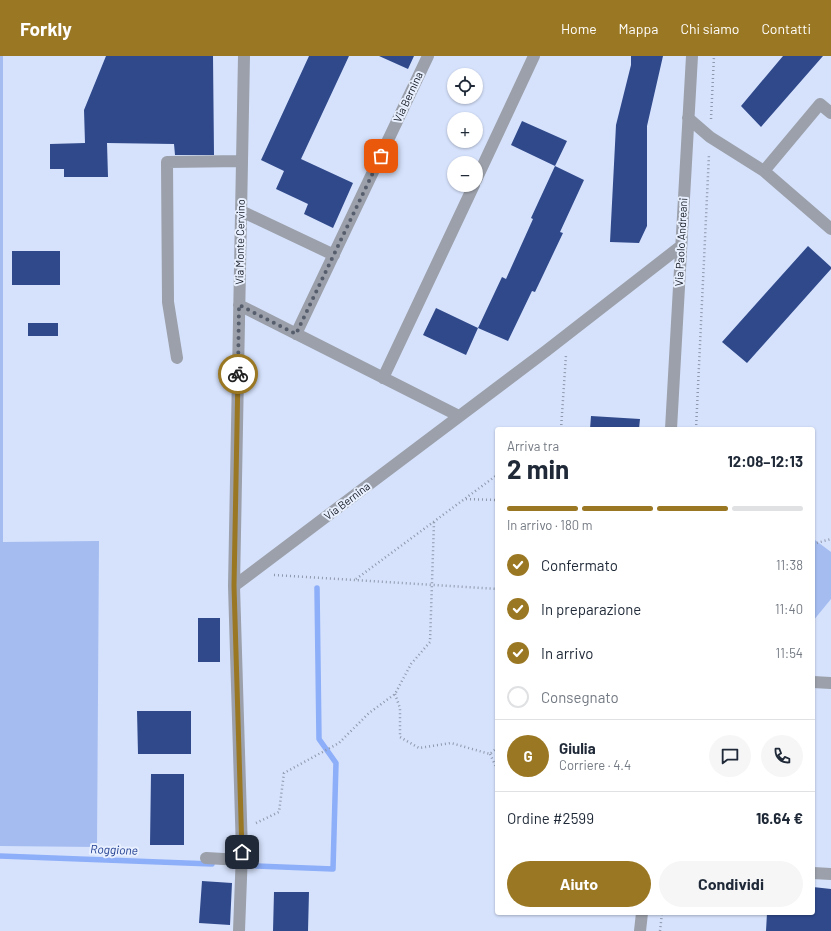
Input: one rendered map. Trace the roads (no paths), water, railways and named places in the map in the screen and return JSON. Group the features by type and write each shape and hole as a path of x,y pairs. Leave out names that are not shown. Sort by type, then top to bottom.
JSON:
{"street":[{"name":"Via Monte Cervino","path":"239,931 241,860 234,586 244,56"},
{"name":"Via Bernina","path":"296,334 428,56"},
{"path":"483,165 534,56"},
{"name":"Via Paolo Andreani","path":"671,427 692,56"},
{"path":"764,171 820,104 831,113"},
{"path":"688,118 710,137 764,171 831,228"},
{"path":"177,358 168,302 167,162 242,161"},
{"path":"383,378 471,192"},
{"path":"241,211 334,255"},
{"name":"Via Bernina","path":"234,586 567,335 681,246"},
{"path":"239,305 459,416"},
{"path":"815,682 831,683"},
{"path":"206,858 241,860"},
{"path":"815,873 831,874"},
{"path":"640,931 642,915"}],"waterway":[{"path":"256,866 333,869 336,763 319,739 317,588"},
{"name":"Roggione","path":"0,856 212,864"}]}
